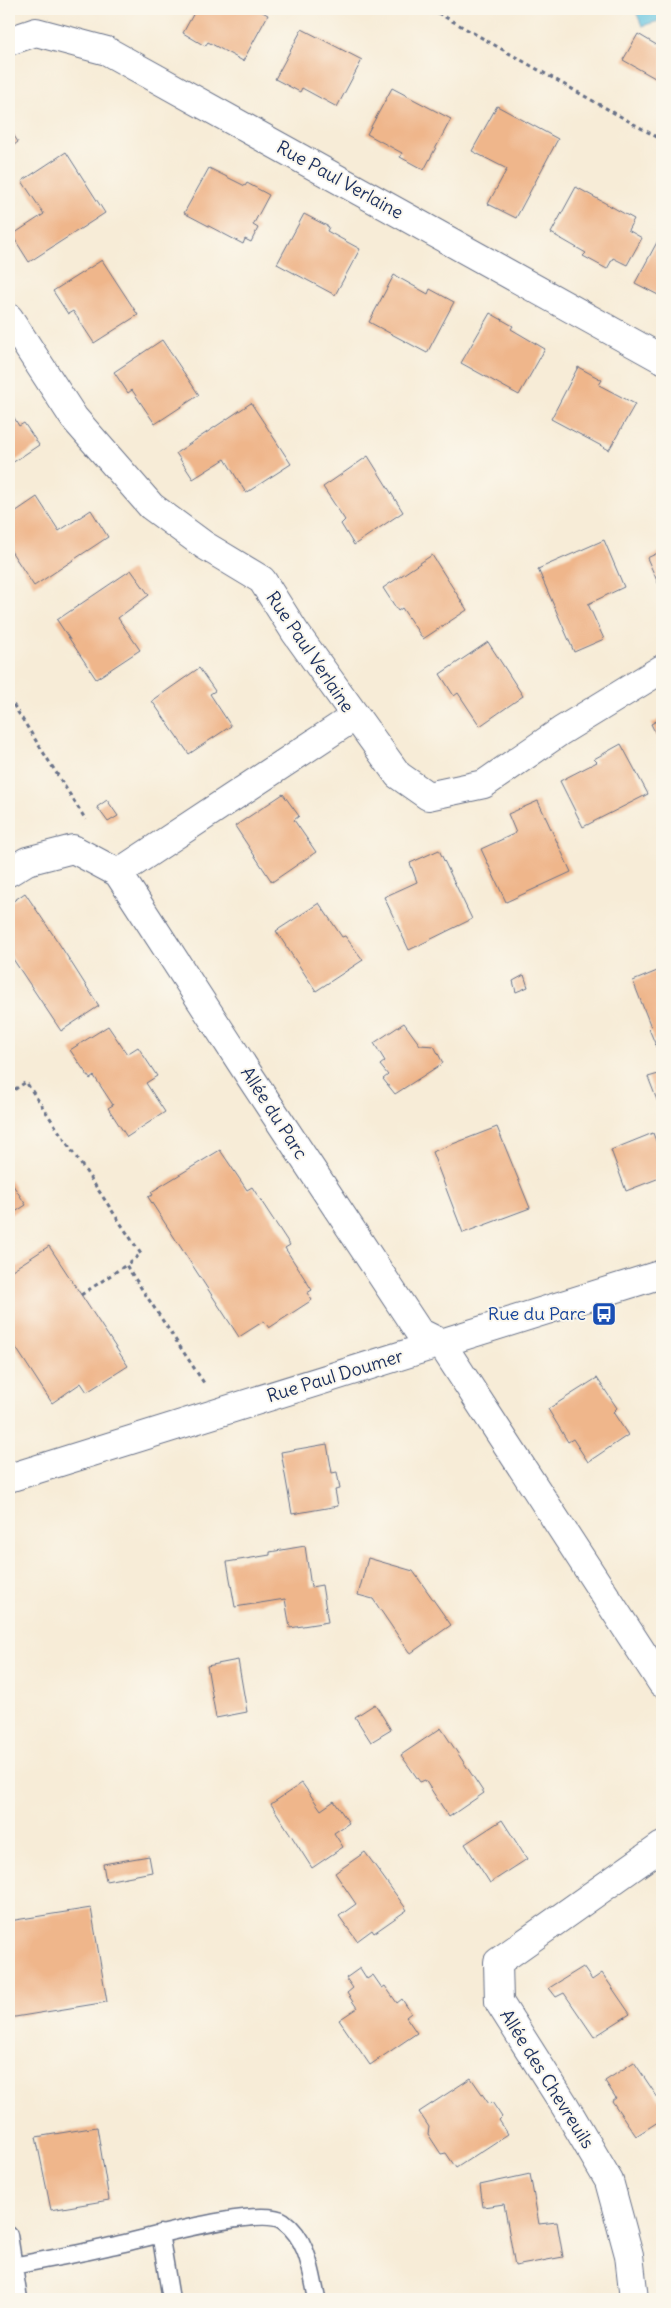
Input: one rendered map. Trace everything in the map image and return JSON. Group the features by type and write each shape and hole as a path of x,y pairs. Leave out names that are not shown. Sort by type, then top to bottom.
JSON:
{"street":[{"name":"Rue Paul Verlaine","path":"9,41 36,32 107,51 662,359"},
{"name":"Rue Paul Verlaine","path":"9,318 74,418 151,506 204,545 262,580 295,632 354,717 398,775 428,796 484,784 561,731 662,670"},
{"path":"9,872 27,861 73,850 118,873 354,717"},
{"name":"Allée du Parc","path":"118,873 256,1087 419,1332 441,1343"},
{"name":"Rue Paul Doumer","path":"9,1478 662,1274"},
{"path":"441,1343 662,1684"},
{"name":"Allée des Chevreuils","path":"634,2299 629,2255 610,2181 566,2106 498,2002 498,1962 662,1846"}],"lane":[{"path":"14,2266 160,2234 249,2217 281,2219 296,2232 309,2258 317,2299"},
{"path":"160,2234 172,2299"},
{"path":"9,2235 18,2299"}],"path":[{"path":"431,9 662,140"},
{"path":"9,698 88,823"},
{"path":"9,1092 26,1082 141,1254 81,1295"},
{"path":"126,1265 206,1388"}],"water":[{"path":"635,9 662,9 662,20 642,26"}],"building":[{"path":"196,9 257,9 268,15 243,61 208,42 205,46 183,33"},
{"path":"302,29 362,60 337,107 302,88 300,92 275,79"},
{"path":"638,34 660,47 662,43 662,82 623,60"},
{"path":"392,88 451,119 424,170 400,157 402,153 367,134"},
{"path":"497,106 558,139 516,218 488,204 507,169 472,151"},
{"path":"9,128 18,142 9,149"},
{"path":"66,152 105,213 29,262 12,235 44,214 22,181"},
{"path":"209,168 245,186 247,183 269,195 253,225 258,228 251,242 245,239 243,244 184,213"},
{"path":"576,187 634,219 628,230 642,238 627,265 613,258 607,269 583,256 586,253 551,233"},
{"path":"304,214 329,227 327,231 360,249 335,295 277,264"},
{"path":"662,233 662,297 635,283"},
{"path":"102,260 138,315 94,343 73,311 68,314 53,291"},
{"path":"394,275 428,294 430,289 454,302 427,353 369,322"},
{"path":"490,313 513,326 511,329 545,349 519,395 461,363"},
{"path":"162,340 199,395 155,424 132,390 128,393 114,372"},
{"path":"578,367 602,380 599,385 635,404 609,450 551,419"},
{"path":"251,403 291,464 246,493 225,459 193,479 176,453"},
{"path":"9,409 19,426 24,423 39,445 9,465"},
{"path":"368,456 403,512 354,545 341,524 345,520 323,487"},
{"path":"37,497 59,531 91,510 108,537 34,586 9,548 9,516"},
{"path":"604,540 624,587 588,604 604,639 574,652 538,569"},
{"path":"662,551 662,592 647,558"},
{"path":"432,555 467,610 423,639 402,608 398,611 383,588"},
{"path":"131,570 149,595 118,618 140,650 96,679 57,620"},
{"path":"488,642 523,696 480,726 458,693 454,696 440,674"},
{"path":"199,668 215,691 210,694 231,726 189,754 152,701"},
{"path":"662,718 662,746 651,724"},
{"path":"621,744 648,794 583,827 560,781 597,762 594,759"},
{"path":"283,794 299,816 294,820 316,852 272,882 235,826"},
{"path":"107,800 118,816 108,822 97,807"},
{"path":"538,801 571,872 506,902 481,849 516,833 508,814"},
{"path":"439,850 472,919 409,950 384,897 417,882 410,863"},
{"path":"25,893 99,1006 61,1031 9,953 9,904"},
{"path":"319,903 342,937 345,936 363,960 316,991 276,931"},
{"path":"662,969 662,1046 657,1048 633,981"},
{"path":"524,975 528,987 516,992 513,981"},
{"path":"404,1023 420,1045 434,1046 443,1063 395,1094 383,1079 388,1075 380,1065 385,1061 374,1043"},
{"path":"108,1026 127,1054 138,1047 157,1076 146,1083 165,1112 127,1137 108,1108 113,1105 94,1076 90,1079 70,1050"},
{"path":"662,1073 662,1113 648,1077"},
{"path":"497,1127 530,1208 463,1233 432,1152"},
{"path":"653,1133 662,1157 662,1177 626,1191 611,1150"},
{"path":"220,1150 247,1190 252,1187 290,1245 285,1248 312,1290 307,1293 312,1300 269,1328 264,1321 239,1337 148,1197 153,1195 151,1192"},
{"path":"9,1179 26,1205 9,1216"},
{"path":"49,1246 128,1366 87,1392 81,1383 52,1403 9,1337 9,1272"},
{"path":"597,1378 617,1408 613,1412 628,1435 588,1462 573,1439 568,1442 548,1409"},
{"path":"327,1444 332,1473 337,1472 340,1489 335,1490 338,1506 292,1514 281,1452"},
{"path":"305,1546 311,1587 322,1585 328,1622 290,1628 285,1599 235,1607 227,1562 270,1555 270,1552"},
{"path":"368,1558 413,1571 451,1625 411,1653 409,1652 373,1599 358,1595"},
{"path":"238,1660 247,1712 216,1718 207,1666"},
{"path":"375,1704 391,1730 371,1742 355,1717"},
{"path":"441,1728 484,1793 449,1817 425,1780 420,1782 401,1755"},
{"path":"302,1783 321,1810 334,1801 349,1823 334,1833 343,1847 312,1868 271,1804"},
{"path":"502,1820 527,1859 490,1883 465,1844"},
{"path":"365,1852 407,1910 374,1933 372,1930 357,1941 339,1916 356,1904 335,1873"},
{"path":"149,1856 152,1872 106,1881 103,1864"},
{"path":"91,1908 107,2002 9,2018 9,1921"},
{"path":"583,1967 592,1980 602,1973 630,2014 594,2037 564,1993 556,1997 549,1988"},
{"path":"360,1968 367,1979 373,1975 382,1988 385,1986 397,2003 402,1999 411,2013 406,2017 417,2033 370,2065 339,2020 357,2008 347,1993 353,1988 346,1978"},
{"path":"634,2062 662,2104 662,2122 661,2120 636,2136 612,2101 616,2098 605,2081"},
{"path":"471,2078 489,2104 492,2102 502,2117 499,2120 508,2134 456,2168 446,2153 441,2154 428,2134 429,2127 419,2112"},
{"path":"97,2127 109,2200 51,2210 36,2137"},
{"path":"530,2174 539,2224 557,2222 563,2257 515,2266 504,2204 483,2207 480,2185"}],"place":[{"name":"Rue du Parc","path":"604,1314"}]}
